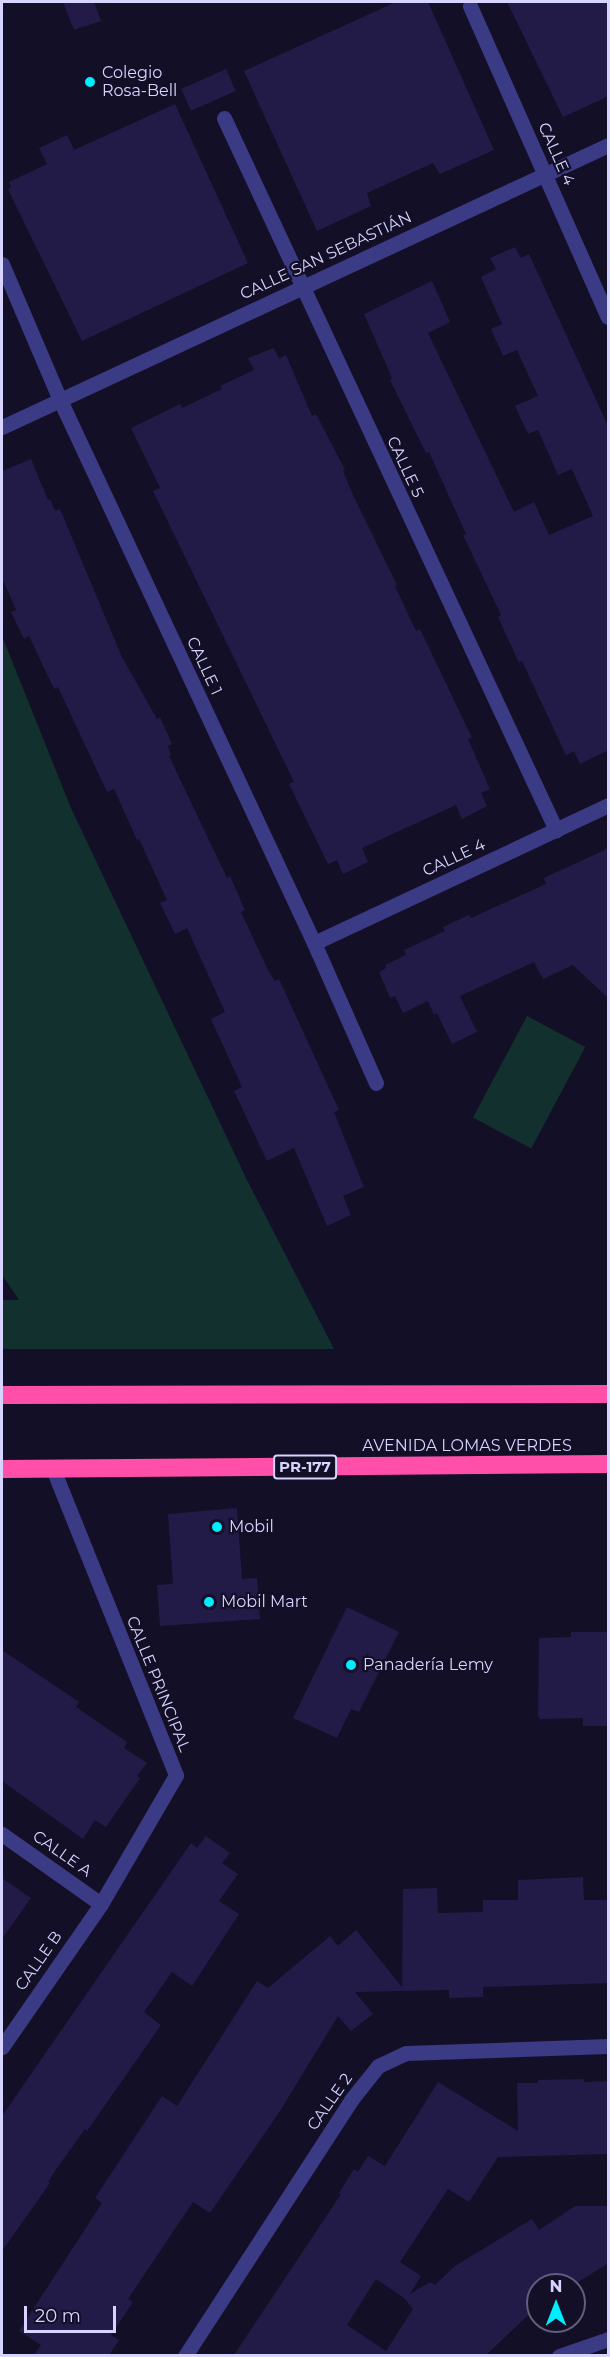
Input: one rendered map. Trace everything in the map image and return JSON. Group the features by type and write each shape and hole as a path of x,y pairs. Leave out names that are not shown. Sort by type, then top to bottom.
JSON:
{"highway":[{"path":"2,1395 609,1394"},
{"name":"AVENIDA LOMAS VERDES","path":"2,1469 609,1464"}],"street":[{"name":"CALLE 4","path":"470,6 609,317"},
{"name":"CALLE 5","path":"224,118 301,288 556,830"},
{"name":"CALLE SAN SEBASTIÁN","path":"2,427 609,145"},
{"name":"CALLE 1","path":"2,264 60,400 314,943 376,1083"},
{"name":"CALLE 4","path":"314,943 609,805"},
{"name":"CALLE PRINCIPAL","path":"53,1469 176,1775 101,1904 81,1933"},
{"name":"CALLE A","path":"2,1834 101,1904"},
{"name":"CALLE B","path":"3,2041 81,1933"},
{"name":"CALLE 2","path":"185,2355 351,2100 378,2066 406,2053 609,2046"},
{"path":"559,2355 609,2339"}],"green space":[{"path":"2,636 71,808 247,1180 334,1349 2,1349 2,1300 19,1300 2,1275"},
{"path":"527,1016 585,1047 531,1149 473,1118"}],"building":[{"path":"63,2 94,2 101,21 74,30"},
{"path":"396,2 428,2 494,150 440,174 433,163 367,193 371,206 317,231 244,71"},
{"path":"507,2 609,2 609,96 563,117"},
{"path":"226,69 236,91 191,111 181,89"},
{"path":"175,104 248,263 82,341 8,189 11,187 9,182 47,164 39,148 67,135 74,150"},
{"path":"515,247 521,258 529,254 609,428 609,750 580,764 574,751 566,755 522,661 519,663 498,617 501,615 463,535 466,534 429,452 426,453 390,380 392,378 364,314 432,281 450,322 428,333 514,512 534,502 549,535 593,516 572,469 558,475 538,430 528,434 515,406 538,396 517,350 503,356 491,329 502,324 481,277 496,269 490,258"},
{"path":"274,348 279,359 286,355 312,416 316,414 345,470 343,471 353,495 397,585 395,586 416,631 420,629 472,738 468,739 490,789 481,793 487,806 462,819 456,805 362,848 368,862 343,874 337,860 328,864 289,784 294,782 153,491 160,488 131,428 180,404 182,408 222,389 220,386 254,370 248,358"},
{"path":"31,459 48,500 50,499 55,511 60,509 122,657 157,719 160,717 172,744 168,746 171,755 169,756 227,878 230,876 245,910 241,912 268,970 275,981 279,979 339,1110 334,1112 364,1187 343,1196 351,1215 327,1226 294,1148 267,1161 234,1091 242,1087 211,1019 225,1012 187,928 175,934 160,903 167,900 114,789 107,792 58,687 54,689 29,636 24,639 11,612 16,610 2,578 2,471"},
{"path":"609,848 609,999 573,965 543,979 534,962 460,996 477,1032 452,1044 437,1013 434,1015 428,1001 403,1013 395,996 390,998 379,972 386,968 385,965 406,955 404,950 445,931 443,927 469,915 471,918 546,884 544,878"},
{"path":"237,1508 242,1579 257,1578 260,1619 160,1626 157,1585 173,1584 168,1514"},
{"name":"Panadería Lemy","path":"347,1607 399,1632 359,1712 351,1709 337,1738 293,1718"},
{"path":"571,1632 609,1632 609,1726 583,1726 583,1718 540,1719 538,1715 539,1638 571,1637"},
{"path":"2,1650 79,1702 76,1707 127,1742 124,1748 147,1763 137,1776 140,1778 106,1827 95,1820 83,1839 2,1781"},
{"path":"206,1836 230,1853 222,1863 238,1874 219,1901 239,1914 192,1986 172,1972 144,2012 161,2025 87,2131 85,2129 55,2171 48,2182 50,2183 2,2251 2,2116 191,1843 197,1848"},
{"path":"583,1877 584,1900 609,1900 609,1983 483,1987 483,1997 449,1998 449,1990 355,1992 373,2014 351,2031 338,2016 280,2111 210,2213 193,2202 128,2299 133,2302 111,2335 119,2340 109,2355 34,2355 41,2345 19,2331 102,2203 95,2198 162,2096 177,2106 257,1981 268,1988 330,1936 338,1946 356,1930 402,1987 403,1889 437,1888 438,1913 483,1912 483,1900 518,1900 518,1880"},
{"path":"2,1878 31,1898 2,1939"},
{"path":"538,2080 609,2081 609,2154 498,2157 469,2202 448,2189 400,2262 421,2276 410,2294 430,2282 435,2285 455,2266 532,2219 539,2230 575,2206 609,2206 609,2263 586,2277 586,2273 526,2273 526,2317 486,2355 234,2355 341,2194 339,2193 354,2169 358,2172 368,2156 385,2166 438,2082 518,2131 517,2083 538,2083","holes":["376,2279 404,2298 413,2309 386,2351 347,2325"]}],"place":[{"name":"Colegio Rosa-Bell","path":"90,82"},
{"name":"Mobil","path":"217,1527"},
{"name":"Mobil Mart","path":"209,1602"},
{"name":"Panadería Lemy","path":"351,1665"}]}
